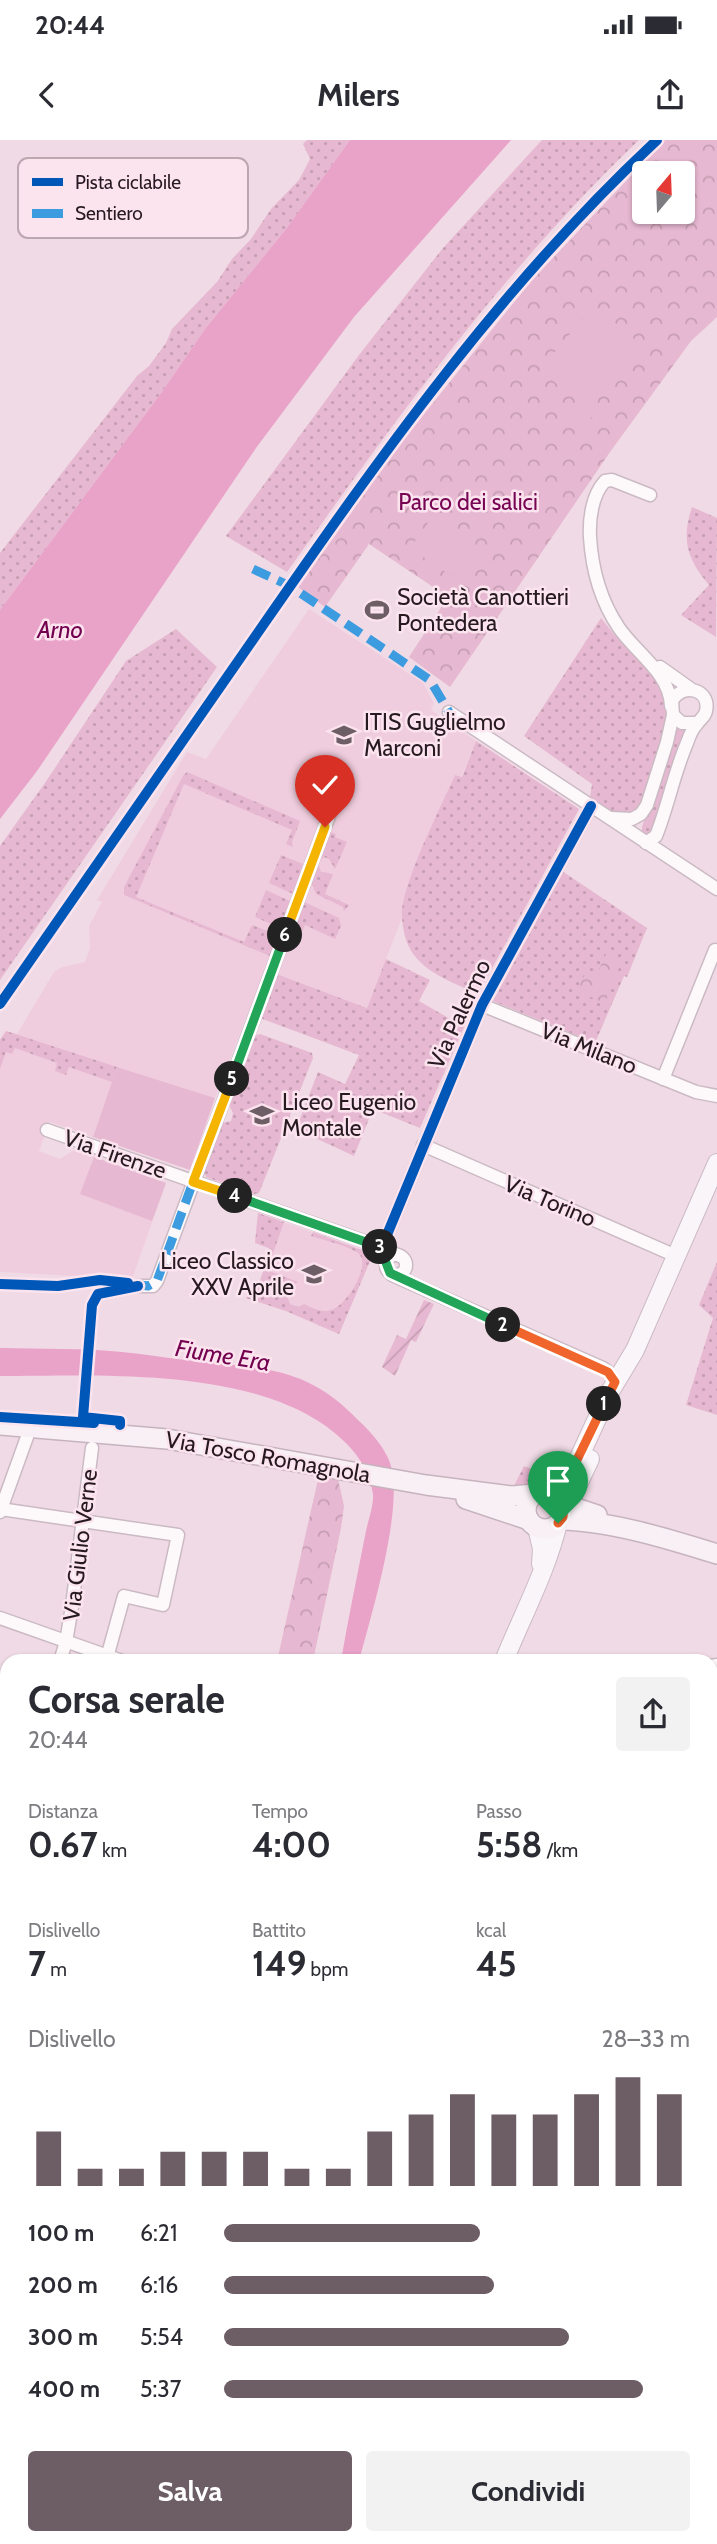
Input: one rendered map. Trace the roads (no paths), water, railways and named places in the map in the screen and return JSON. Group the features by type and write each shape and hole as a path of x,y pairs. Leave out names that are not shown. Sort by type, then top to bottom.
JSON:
{"main road":[{"path":"426,1485 547,1528 561,1513 588,1464 628,1373 635,1350 710,1190 717,1163"},
{"path":"538,1578 542,1549 527,1512 527,1503 563,1479 573,1468 615,1382 635,1350"},
{"name":"Via Tosco Romagnola","path":"0,1425 167,1439 426,1485 512,1496 540,1492"},
{"path":"507,1654 538,1578 551,1554 561,1513 556,1494 540,1492"},
{"path":"561,1513 601,1516 717,1544"},
{"path":"561,1513 586,1522 662,1538 717,1554"}],"street":[{"path":"650,495 609,479 601,485 590,522 591,550 597,581 604,601 620,629 667,686 672,711 682,723 707,714"},
{"path":"637,649 704,697 707,714 681,759 654,838 643,841"},
{"path":"643,841 639,824 667,742 676,694 683,690 717,693"},
{"path":"449,712 717,889"},
{"path":"138,1286 153,1286 158,1281 340,789"},
{"path":"606,816 632,819 641,814 647,805"},
{"name":"Via Palermo","path":"382,1247 482,1005 591,806"},
{"path":"660,825 663,848 670,859"},
{"path":"663,1079 715,950"},
{"name":"Via Milano","path":"482,1005 696,1092 717,1096"},
{"name":"Via Milano","path":"696,1092 717,1107"},
{"name":"Via Firenze","path":"47,1130 382,1247 400,1256 390,1257 389,1269"},
{"name":"Via Torino","path":"423,1145 677,1256"},
{"path":"382,1247 389,1269 603,1368 611,1374 615,1382"},
{"path":"27,1437 0,1510 178,1535 163,1605 124,1596 107,1654"},
{"name":"Via Giulio Verne","path":"62,1654 92,1447"},
{"path":"0,1618 96,1654"}],"water":[{"name":"Arno","path":"350,140 511,140 354,317 256,448 37,771 0,819 0,610 164,389 205,329 286,229"},
{"path":"0,1348 107,1351 284,1373 303,1380 340,1403 381,1446 390,1463 393,1482 393,1505 385,1561 361,1654 342,1654 373,1494 364,1466 346,1443 313,1418 274,1400 229,1388 182,1380 134,1377 0,1376"}],"place":[{"name":"Società Canottieri Pontedera","path":"377,610"},
{"name":"ITIS Guglielmo Marconi","path":"344,735"},
{"name":"Liceo Eugenio Montale","path":"262,1115"},
{"name":"Liceo Classico XXV Aprile","path":"314,1274"}],"park label":[{"name":"Parco dei salici","path":"468,502"}],"water label":[{"name":"Fiume Era","path":"223,1355"}]}
